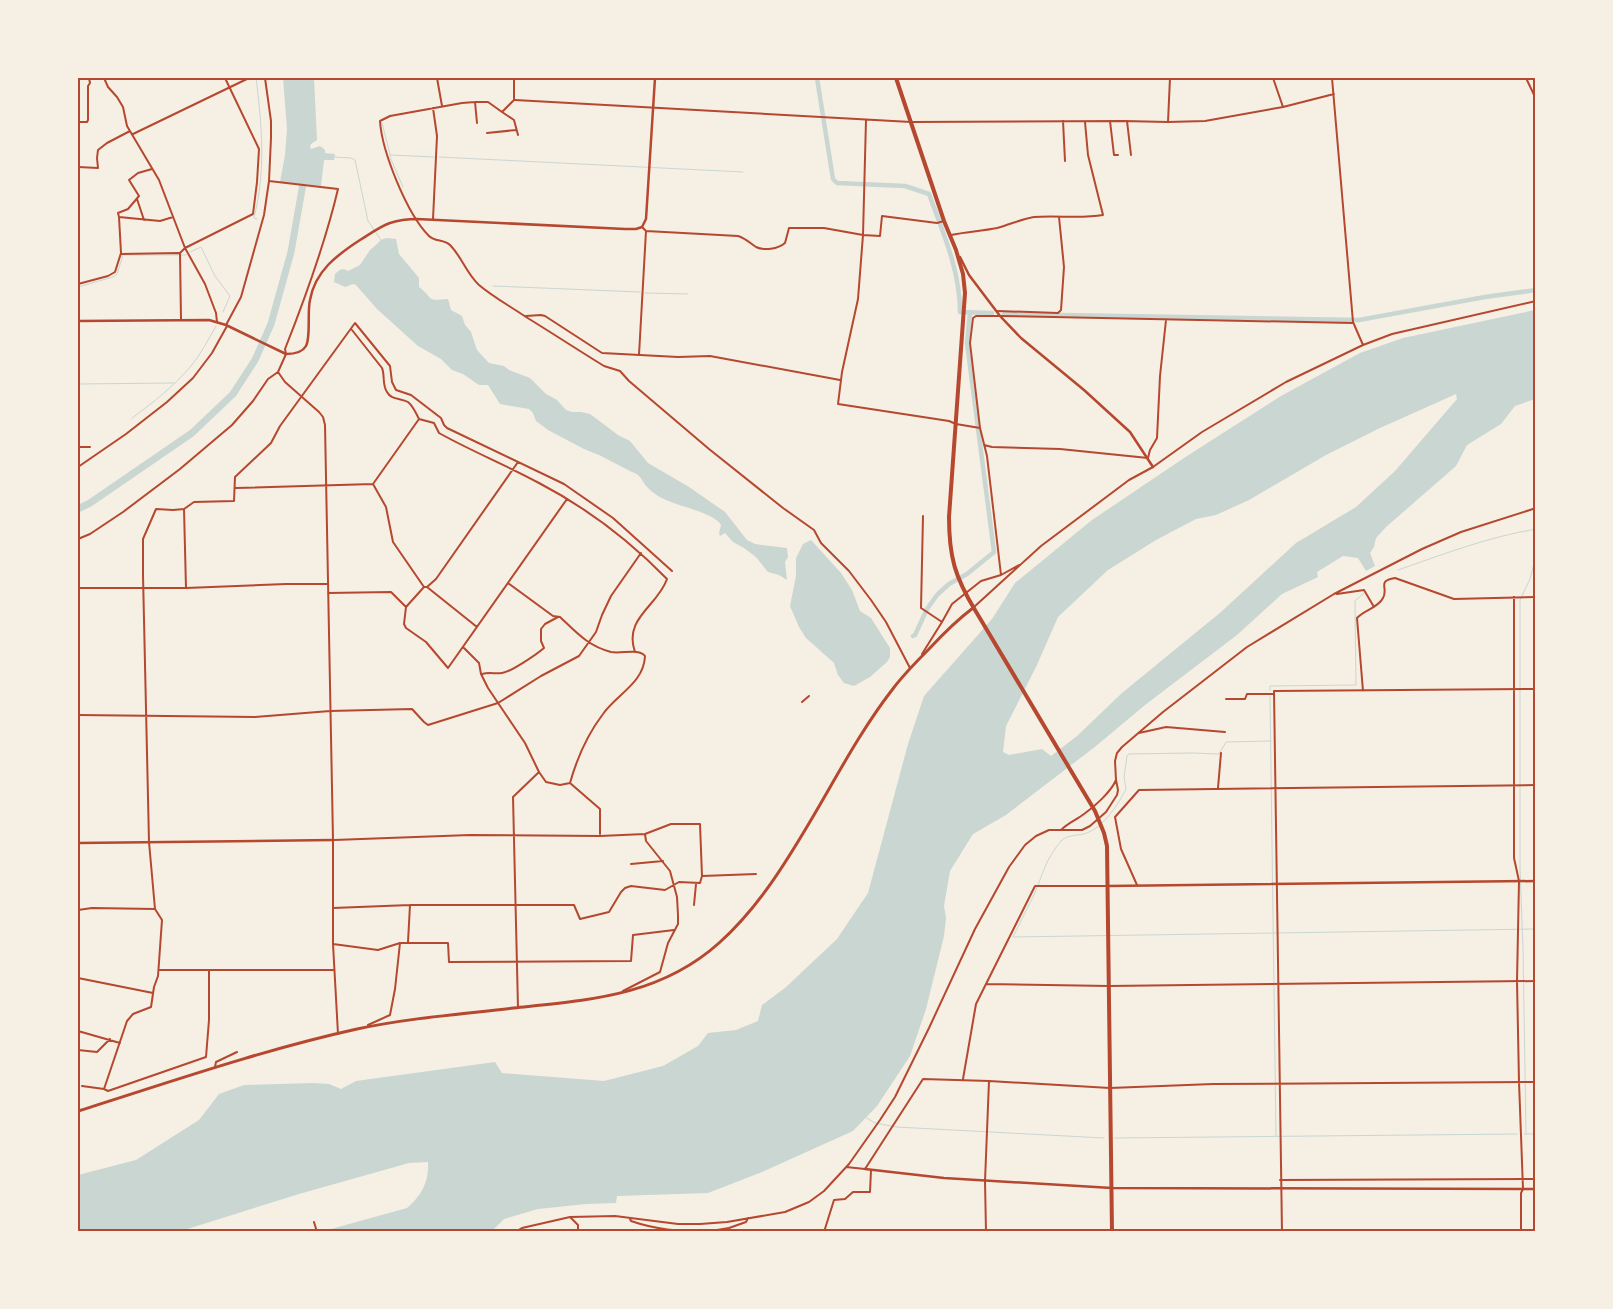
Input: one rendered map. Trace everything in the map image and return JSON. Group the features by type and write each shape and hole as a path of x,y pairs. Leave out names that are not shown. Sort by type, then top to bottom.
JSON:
{"highway":[{"path":"896,78 943,221 951,235 963,274 965,293 964,313 949,536 951,557 974,609 1093,807 1106,840 1112,1232"}],"main road":[{"path":"78,1111 215,1067 362,1028 425,1017 580,1002 645,987 684,969 719,943 744,918 778,874 870,721 892,689 959,618 974,609"}],"street":[{"path":"78,122 87,122 88,120 89,78"},
{"path":"104,78 108,87 123,107 127,126 166,197 185,248 205,284 216,313 217,322"},
{"path":"121,254 180,253 185,248 253,214 259,149 224,78"},
{"path":"133,134 249,78"},
{"path":"78,467 126,434 193,378 212,353 240,297 264,215 269,181 271,121 265,78"},
{"path":"437,78 442,106"},
{"path":"502,112 514,100 514,78"},
{"path":"78,322 203,319 217,322 286,354 298,353 306,345 310,300 314,286 322,272 337,256 367,235 396,221 433,219 636,229 642,227 646,220 655,78"},
{"path":"1168,122 1170,78"},
{"path":"1273,78 1283,107"},
{"path":"1332,78 1353,322 1363,345"},
{"path":"1526,78 1536,99"},
{"path":"514,100 911,122 1205,122 1283,107 1334,94"},
{"path":"475,102 477,123"},
{"path":"518,135 514,120 488,102 442,106 390,116 380,121 389,160 401,189 417,219 430,236 435,240 447,242 458,255 465,269 492,296 604,366 620,371 628,380 704,444 783,508 814,530 821,543 848,570 871,600 886,622 910,668"},
{"path":"433,108 437,136 433,219"},
{"path":"866,120 865,183 858,299 841,380 838,404 949,421 978,428"},
{"path":"1063,121 1065,161"},
{"path":"1110,121 1114,155 1118,155"},
{"path":"1128,121 1131,155"},
{"path":"951,235 994,228 1027,218 1046,216 1059,218 1093,217 1103,215 1088,155 1085,122"},
{"path":"488,134 516,130"},
{"path":"78,167 98,168 98,150 130,131"},
{"path":"144,220 137,199 139,196 129,180 138,173 152,169"},
{"path":"78,540 124,512 180,470 241,416 268,379 277,373 286,354 285,349 324,244 338,189 269,181"},
{"path":"78,284 108,276 115,272 121,254 118,213 128,209 137,199"},
{"path":"642,227 646,231 738,236 758,248 775,248 785,243 790,228 824,228 862,235 880,236 882,216 937,223 943,221"},
{"path":"119,217 160,221 173,218"},
{"path":"997,311 1058,313 1061,310 1064,267 1059,218"},
{"path":"640,355 646,231"},
{"path":"956,250 969,275 1000,316 1021,338 1084,390 1130,432 1154,467"},
{"path":"180,253 181,320"},
{"path":"974,609 1040,546 1114,490 1154,467 1190,440 1286,382 1363,345 1392,334 1536,301"},
{"path":"526,316 545,316 602,353 678,357 710,356 841,380"},
{"path":"1001,575 987,456 978,428 970,340 973,318 976,316 1000,316 1353,322"},
{"path":"1148,458 1157,438 1160,376 1166,320"},
{"path":"104,1089 127,1021 133,1014 151,1007 159,970 162,920 155,909 149,842 143,539 156,509 184,509 194,502 234,500 235,476 271,442 280,426 355,323 390,366 392,382 396,390 411,395 440,418 447,428 564,484 632,534 672,571"},
{"path":"351,329 382,368 388,394 410,403 419,419 434,423 439,433 567,499 615,531 667,579 660,593 637,619 632,644 634,652"},
{"path":"277,373 324,417 325,426 333,840 333,944 338,1034"},
{"path":"373,484 419,419"},
{"path":"78,439 78,447 90,447"},
{"path":"984,445 1060,449 1148,458"},
{"path":"518,462 436,579 425,587 406,607 404,620 406,628 420,637 448,668 567,499"},
{"path":"235,488 373,484"},
{"path":"373,484 386,507 393,542 425,587 476,627"},
{"path":"517,1231 522,1228 570,1217 615,1216 678,1224 700,1224 784,1212 809,1202 824,1191 846,1167 880,1120 907,1075 974,929 1009,867 1025,845 1036,836 1048,830 1082,830 1090,826 1106,812 1117,795 1118,790 1115,761 1117,753 1138,733 1247,647 1334,594 1422,549 1461,532 1536,508"},
{"path":"184,509 186,588"},
{"path":"923,516 921,608 942,622"},
{"path":"78,715 255,717 330,710 412,709 428,725 498,703 541,676 579,656 596,632 610,596 641,553"},
{"path":"919,659 952,604 981,582 1001,575 1020,564"},
{"path":"1363,691 1357,618 1383,600 1385,582 1395,578 1454,599 1536,597"},
{"path":"508,583 553,616 560,617 587,643 602,650 615,653 634,652 643,653 645,656 642,671 637,680 604,712 593,728 576,760 570,783"},
{"path":"78,588 186,588 328,584"},
{"path":"1334,594 1364,590 1374,607"},
{"path":"328,593 391,592 406,607"},
{"path":"1514,597 1514,858 1519,881 1517,981 1518,1082 1523,1189 1521,1193 1521,1232"},
{"path":"481,674 488,672 504,673 539,653 544,648 541,641 541,629 552,620 560,617"},
{"path":"464,647 479,663 481,674 525,743 546,782 560,785 570,783"},
{"path":"1226,699 1245,699 1247,694 1274,694 1274,692 1536,689"},
{"path":"1274,694 1282,1232"},
{"path":"802,702 809,696"},
{"path":"1138,733 1166,727 1225,732"},
{"path":"1218,789 1220,753"},
{"path":"518,1008 513,796 540,772"},
{"path":"1061,830 1093,807 1114,786 1116,780"},
{"path":"570,783 600,809 600,836"},
{"path":"1137,886 1121,849 1115,817 1139,790 1536,784"},
{"path":"78,843 333,840 470,835 600,836 645,834 671,824 700,824 702,876 700,883 679,882 665,890 631,886 621,892 609,912 580,920 574,905 410,905 333,908"},
{"path":"616,995 660,972 668,943 678,924 677,897 670,871 646,840 645,834"},
{"path":"631,864 664,861"},
{"path":"702,876 756,874"},
{"path":"964,1080 976,1004 1035,886 1536,881"},
{"path":"694,905 696,884"},
{"path":"408,942 410,905"},
{"path":"78,910 92,908 155,909"},
{"path":"333,944 378,950 408,942 448,943 449,962 631,961 633,935 674,930"},
{"path":"362,1028 390,1014 400,943"},
{"path":"159,970 334,970"},
{"path":"82,1086 108,1091 206,1057 209,1020 209,970"},
{"path":"78,978 153,993"},
{"path":"986,984 1109,986 1536,981"},
{"path":"78,1031 120,1043"},
{"path":"78,1050 97,1052 110,1039"},
{"path":"215,1067 216,1062 237,1052"},
{"path":"864,1169 923,1079 1110,1088 1213,1084 1536,1082"},
{"path":"986,1232 985,1181 989,1081"},
{"path":"846,1167 944,1178 1112,1188 1536,1189"},
{"path":"824,1232 834,1200 844,1199 853,1192 870,1192 871,1170"},
{"path":"1280,1180 1536,1179"},
{"path":"570,1217 578,1225 578,1232"},
{"path":"629,1218 631,1221 652,1228 705,1231 729,1228 746,1222 748,1218"},
{"path":"314,1222 317,1232"}],"shaded area":[{"path":"283,78 314,78 317,140 310,147 311,149 320,146 325,150 325,153 335,154 334,160 324,160 321,186 280,182 287,129"},
{"path":"386,238 396,239 399,254 419,278 419,287 432,299 448,299 451,310 462,316 465,325 471,332 477,350 489,363 504,366 509,370 530,378 566,410 590,414 618,435 630,441 648,463 689,487 725,512 747,540 755,544 787,548 788,557 785,562 787,580 779,575 768,572 756,557 733,542 725,533 720,536 721,525 711,517 660,497 648,488 635,473 548,430 536,421 529,409 500,404 488,385 479,385 463,374 452,370 441,359 418,346 377,309 356,285 353,284 345,287 334,282 335,274 338,271 343,269 348,271 360,265 370,250"},
{"path":"1535,310 1535,399 1515,406 1501,424 1467,445 1456,466 1386,527 1376,538 1370,553 1375,566 1366,571 1358,558 1343,556 1317,572 1318,577 1282,594 1237,635 1145,705 1096,746 1006,815 973,834 950,871 944,906 946,918 944,936 926,1009 910,1056 877,1106 853,1131 762,1172 708,1193 617,1196 616,1203 538,1209 504,1219 492,1231 324,1231 407,1208 424,1188 428,1162 409,1163 299,1194 181,1231 78,1232 78,1175 136,1160 199,1120 219,1094 244,1085 313,1083 329,1084 341,1089 356,1081 495,1062 502,1073 604,1081 663,1066 698,1046 708,1033 736,1030 758,1021 762,1005 785,988 837,939 868,893 908,744 924,696 992,619 1015,583 1092,520 1281,396 1360,353 1403,338","holes":["1456,394 1457,399 1395,471 1356,507 1296,543 1221,612 1122,693 1077,736 1051,756 1042,749 1009,755 1003,752 1006,726 1036,667 1058,617 1108,570 1156,540 1196,519 1216,515 1249,500 1326,455 1380,428"]},
{"path":"811,540 841,573 852,590 860,611 871,618 890,648 890,657 887,662 870,677 854,686 844,683 838,675 834,663 806,638 790,606 796,576 796,558 803,544"}],"waterway":[{"path":"256,78 262,148 260,183 254,218 257,219"},
{"path":"817,78 833,179 837,183 905,186 929,194 954,266 960,312 992,313"},
{"path":"382,123 390,157 403,187"},
{"path":"391,155 434,157"},
{"path":"334,157 355,160 368,221 381,240"},
{"path":"439,157 743,172"},
{"path":"78,509 90,503 192,433 233,394 255,360 271,324 291,252 304,178"},
{"path":"190,252 201,247 215,276 230,296 223,312"},
{"path":"78,287 113,277 117,274 123,255 186,255"},
{"path":"493,286 640,292"},
{"path":"1004,314 1359,320 1485,297 1536,290"},
{"path":"645,293 688,294"},
{"path":"913,636 927,609 937,595 949,584 967,574 994,552 967,343 970,312"},
{"path":"132,418 163,394 191,366 216,326"},
{"path":"78,384 174,383"},
{"path":"1398,570 1483,541 1536,529"},
{"path":"1526,1134 1520,868 1520,600 1530,579 1536,556"},
{"path":"1270,690 1270,686 1356,685 1355,601 1364,593"},
{"path":"1270,696 1276,1136"},
{"path":"1271,741 1226,742 1219,754 1129,754 1127,756 1124,777 1126,789 1119,801 1110,814 1095,829 1067,837 1061,841 1048,861 1034,895 1013,937 1536,929"},
{"path":"865,1117 875,1123 896,1127 1104,1138"},
{"path":"1115,1138 1517,1134"},
{"path":"1524,1134 1536,1134"}]}
